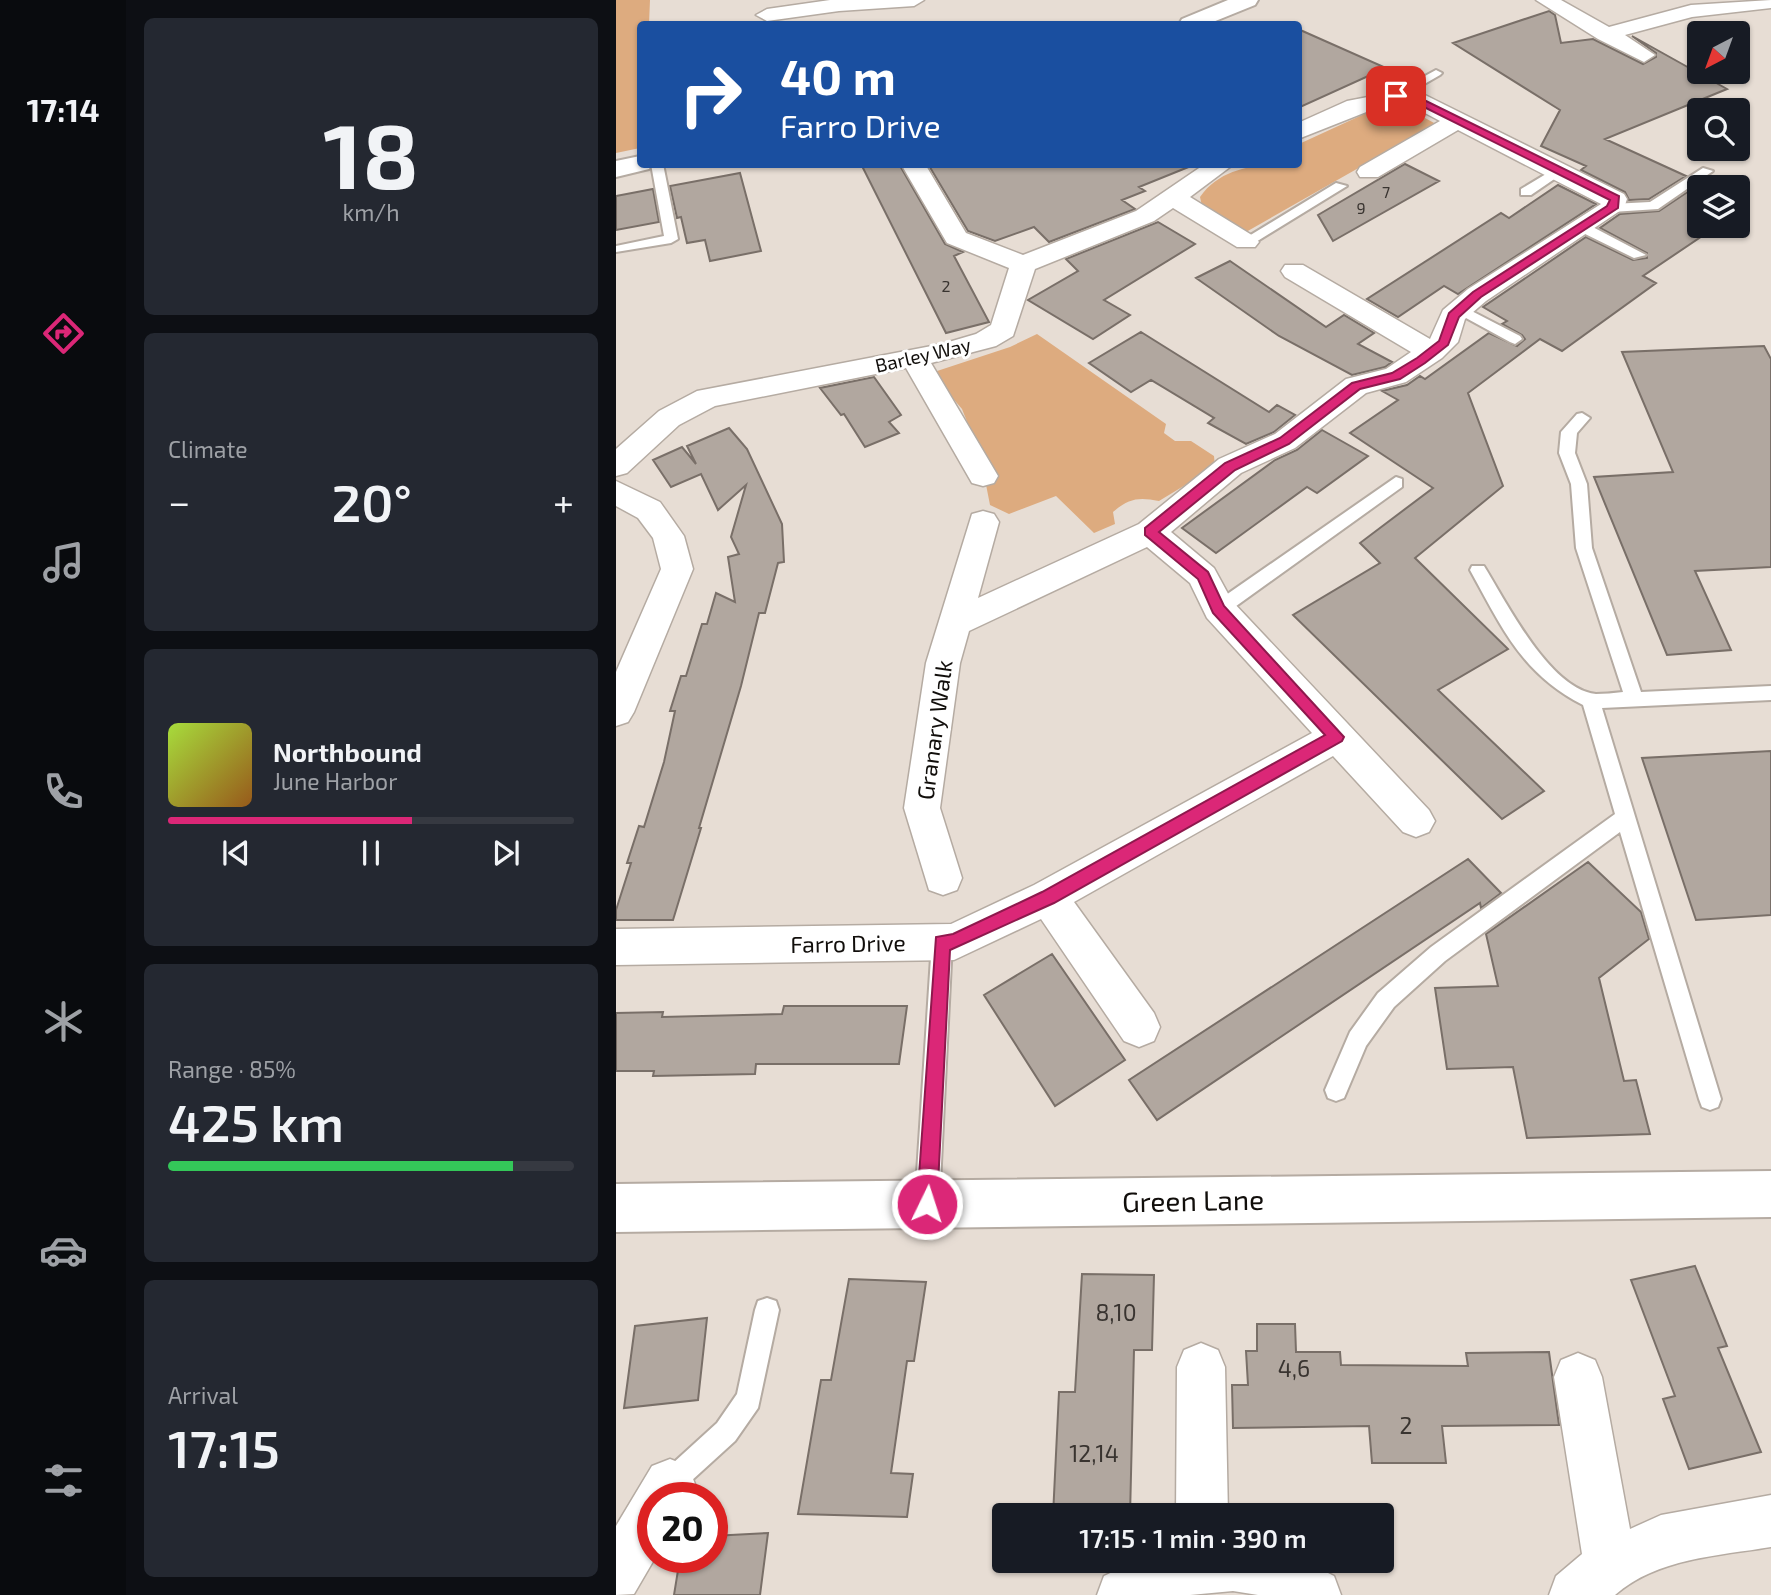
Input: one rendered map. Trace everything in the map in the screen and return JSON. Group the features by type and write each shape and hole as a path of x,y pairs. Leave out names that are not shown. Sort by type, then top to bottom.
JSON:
{"street":[{"path":"1207,21 1247,0"},
{"path":"1546,0 1644,55"},
{"path":"1606,34 1691,11 1771,2"},
{"path":"765,13 820,7 917,7"},
{"path":"954,623 1150,531 1230,467 1284,441 1356,386 1396,376 1444,342 1453,316 1477,295 1612,208 1615,198 1415,99 1375,97 1302,130"},
{"path":"1368,172 1458,120"},
{"path":"616,169 637,165"},
{"path":"915,168 956,238 1023,264 1145,216 1216,168"},
{"path":"1172,197 1246,242"},
{"name":"Barley Way","path":"616,466 668,418 707,398 914,358 986,340 1003,330 1023,264"},
{"path":"1294,271 1432,352"},
{"path":"914,358 983,476"},
{"path":"616,492 649,510 668,536 677,569 616,712"},
{"name":"Granary Walk","path":"943,878 922,808 943,663 984,522"},
{"path":"1150,531 1203,576 1219,609 1416,821"},
{"name":"Farro Drive","path":"616,947 954,942 1048,897 1336,737"},
{"path":"1048,897 1139,1027"},
{"name":"Green Lane","path":"616,1208 1771,1194"},
{"path":"1201,1367 1202,1503"},
{"path":"1578,1377 1592,1580 1661,1541 1771,1521"},
{"path":"616,1576 637,1540"},
{"path":"1123,1595 1151,1579 1171,1573"},
{"path":"1263,1573 1315,1595"}],"lane":[{"path":"1396,96 1436,73"},
{"path":"621,249 671,239 658,168"},
{"path":"1526,192 1560,171"},
{"path":"1612,208 1653,206 1707,172"},
{"path":"1246,242 1341,186"},
{"path":"1582,227 1639,255"},
{"path":"1460,309 1515,339"},
{"path":"1582,418 1569,432 1567,453 1579,484 1584,548 1634,699"},
{"path":"1219,609 1396,483"},
{"path":"1478,570 1530,657 1564,687 1591,701 1771,693"},
{"path":"1591,701 1710,1099"},
{"path":"1336,1090 1358,1039 1386,1000 1438,954 1626,817"},
{"path":"927,1204 942,942"},
{"path":"677,1482 726,1432 749,1399 767,1310"}],"shaded area":[{"path":"616,0 650,0 649,21 637,21 637,149 616,153"},
{"path":"1386,104 1399,104 1436,124 1246,232 1202,206 1200,197 1220,178 1232,172 1244,168 1302,168 1302,143"},
{"path":"1037,334 1166,424 1164,433 1175,441 1191,441 1214,456 1215,467 1159,501 1129,501 1113,512 1115,524 1094,533 1056,496 1009,514 990,505 980,454 962,409 931,373 1010,347"}],"building":[{"path":"1549,11 1555,15 1561,43 1593,39 1643,64 1656,57 1656,53 1632,36 1687,67 1687,84 1718,84 1727,89 1705,98 1687,98 1687,105 1605,139 1686,176 1649,199 1629,200 1625,192 1581,170 1586,166 1541,146 1560,110 1453,43"},
{"path":"1302,31 1386,68 1302,106"},
{"path":"1405,164 1439,181 1333,241 1318,215"},
{"path":"863,168 901,168 945,244 963,252 954,256 989,322 946,333"},
{"path":"930,168 1186,168 1139,187 1145,191 1122,200 1135,209 1049,242 1034,227 995,241 968,231"},
{"path":"740,173 761,251 710,261 705,240 687,243 681,217 677,218 670,186"},
{"path":"1558,185 1596,204 1458,294 1444,286 1398,317 1367,299 1501,213 1509,218"},
{"path":"653,189 659,222 616,230 616,196"},
{"path":"1687,192 1687,238 1699,238 1643,276 1656,283 1562,351 1540,339 1468,393 1503,486 1415,558 1508,649 1438,690 1544,791 1502,819 1293,615 1380,563 1360,543 1433,488 1350,433 1398,400 1382,391 1407,385 1420,376 1425,379 1489,333 1517,346 1525,339 1522,335 1502,324 1507,321 1483,307 1586,237 1633,260 1647,258 1647,253 1600,228 1620,214 1659,211"},
{"path":"1158,222 1195,244 1104,300 1130,315 1093,339 1028,300 1078,271 1066,259"},
{"path":"1230,261 1326,327 1344,315 1374,333 1358,344 1392,362 1385,367 1352,375 1279,336 1196,278"},
{"path":"1141,332 1269,412 1277,405 1295,415 1274,432 1246,444 1208,423 1214,418 1151,380 1131,392 1089,363"},
{"path":"1764,346 1771,359 1771,567 1695,571 1731,650 1667,655 1594,477 1673,472 1622,352"},
{"path":"874,377 901,415 889,422 899,433 865,447 844,414 841,415 820,388"},
{"path":"729,428 747,449 782,524 784,562 778,563 765,613 759,613 741,686 673,920 616,920 616,910 631,863 627,863 639,826 644,827 664,762 675,711 670,711 681,676 686,676 702,624 707,624 716,593 735,602 728,557 739,554 731,537 746,485 718,510 701,474 671,487 653,460 682,447 696,464 687,446"},
{"path":"1322,430 1368,456 1317,493 1307,487 1216,553 1182,528 1275,460 1297,450"},
{"path":"1771,751 1771,915 1696,920 1642,758"},
{"path":"1468,859 1501,893 1481,908 1480,903 1157,1120 1129,1080"},
{"path":"1588,862 1641,912 1649,939 1599,978 1624,1081 1636,1080 1650,1134 1527,1138 1513,1067 1447,1069 1435,988 1498,986 1486,934"},
{"path":"1052,954 1125,1060 1055,1106 984,995"},
{"path":"784,1006 907,1006 899,1064 756,1064 755,1074 653,1076 654,1071 616,1071 616,1013 663,1012 662,1017 782,1014"},
{"path":"1695,1266 1727,1346 1718,1348 1761,1452 1689,1469 1663,1399 1675,1396 1631,1280"},
{"path":"1082,1274 1154,1275 1152,1350 1134,1350 1130,1503 1054,1503 1059,1392 1075,1392"},
{"path":"849,1279 926,1282 914,1361 907,1361 891,1473 913,1474 907,1517 798,1514 821,1380 831,1380"},
{"path":"707,1318 698,1400 624,1408 635,1326"},
{"path":"1257,1324 1295,1324 1296,1352 1340,1352 1341,1365 1468,1366 1466,1353 1549,1352 1559,1425 1442,1426 1446,1463 1372,1463 1369,1426 1233,1428 1232,1385 1248,1385 1246,1351 1257,1351"},
{"path":"768,1533 760,1595 674,1595 678,1573 728,1573 728,1535"}],"route":[{"path":"927,1204 942,942 954,942 1048,897 1336,737 1219,609 1203,576 1150,531 1230,467 1284,441 1356,386 1396,376 1421,361 1444,342 1453,316 1477,295 1612,208 1615,198 1415,99 1396,96"}]}
